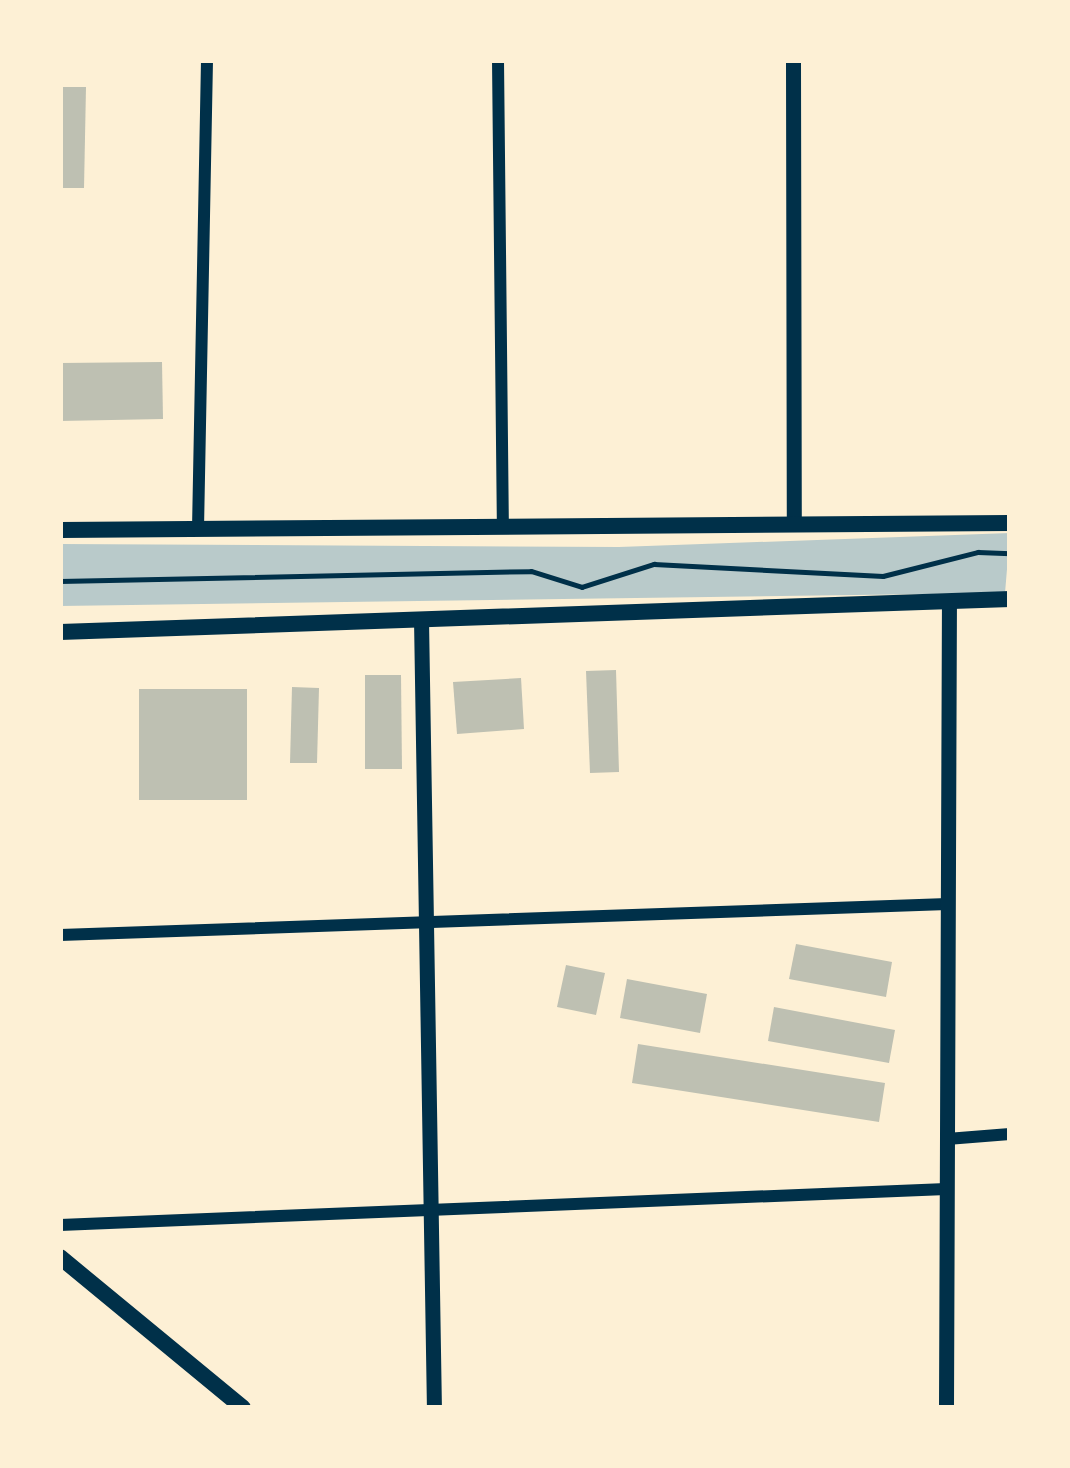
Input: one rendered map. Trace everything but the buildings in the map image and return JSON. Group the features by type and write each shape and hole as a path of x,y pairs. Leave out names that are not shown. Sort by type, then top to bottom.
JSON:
{"main road":[{"path":"60,530 1010,523"},
{"path":"60,632 1010,599"},
{"path":"60,1257 243,1408"}],"street":[{"path":"198,529 207,60"},
{"path":"498,60 503,526"},
{"path":"793,60 794,524"},
{"path":"946,1408 949,602"},
{"path":"421,619 434,1408"},
{"path":"60,934 426,926 947,904"},
{"path":"947,1139 1010,1134"},
{"path":"60,1225 946,1189"}],"path":[{"path":"60,580 531,571 582,587 654,564 883,576 978,552 1010,553"}],"shaded area":[{"path":"1010,533 1005,593 60,606 60,544 619,547"}]}
